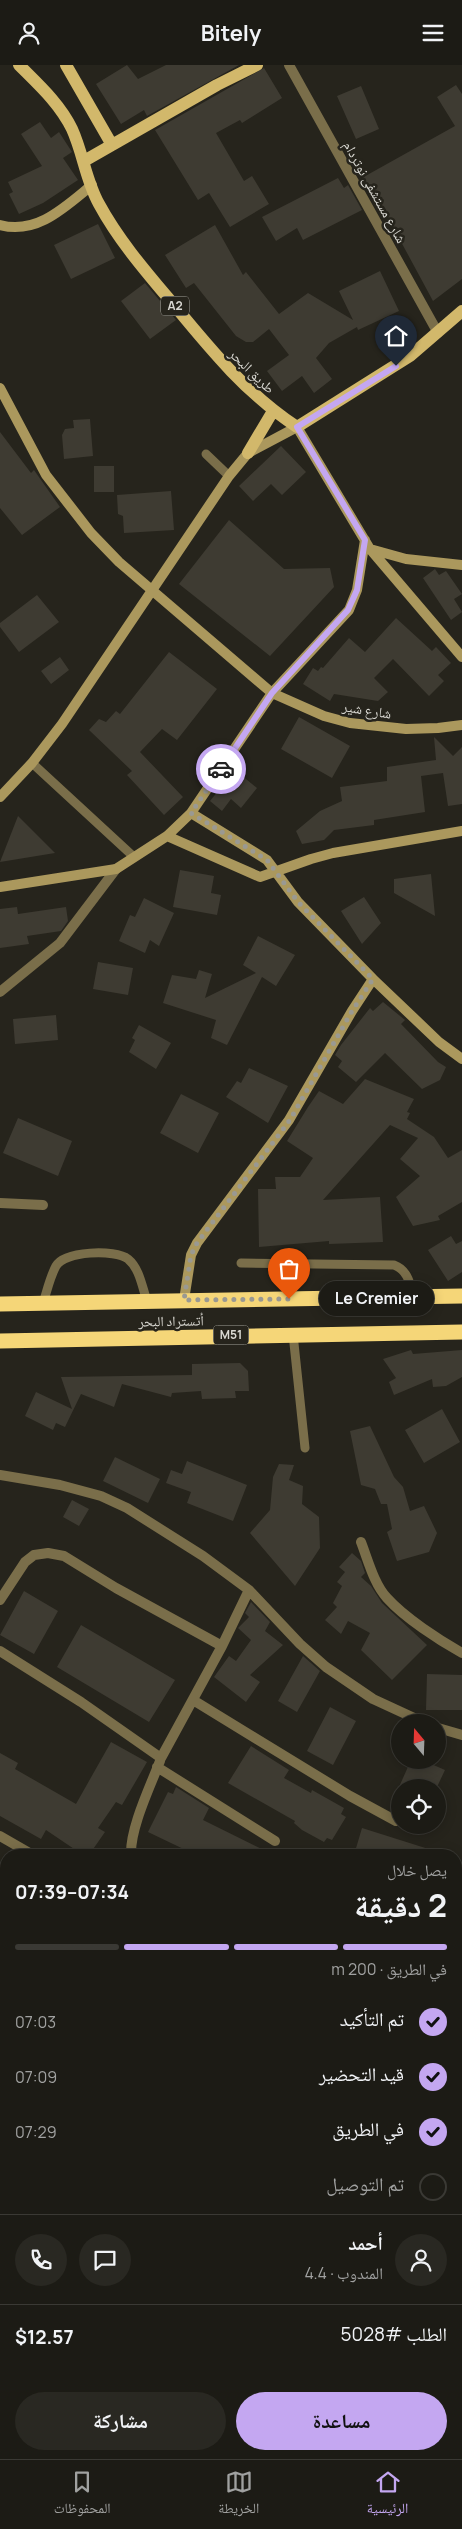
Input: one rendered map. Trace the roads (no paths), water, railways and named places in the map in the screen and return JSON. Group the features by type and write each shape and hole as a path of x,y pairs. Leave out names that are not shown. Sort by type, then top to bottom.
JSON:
{"highway":[{"name":"أتستراد البحر","path":"0,1304 462,1296"},
{"name":"أتستراد البحر","path":"0,1341 462,1332"}],"main road":[{"name":"طريق البحر","path":"19,65 51,97 66,117 84,161 98,203 134,256 201,340 228,370 273,411 297,427"},
{"path":"66,65 112,145"},
{"path":"84,161 257,65"},
{"path":"0,225 18,228 55,215 92,185"},
{"path":"71,203 89,201 98,203"},
{"path":"248,453 297,427 367,385 410,356 460,317"},
{"name":"شارع شير","path":"0,388 46,475 98,540 118,562 272,693 324,716 350,723 406,729 438,729 462,725"},
{"path":"0,797 32,763 62,724 229,476 248,453 273,411"},
{"path":"297,427 368,544 462,657"},
{"path":"368,544 406,559 462,565"},
{"path":"0,887 116,869 167,836 191,813 272,693 348,610 357,590 368,544"},
{"path":"191,813 267,860 298,902 373,979 439,1042 462,1059"},
{"path":"167,836 260,877 333,853 462,831"},
{"path":"184,1300 191,1255 197,1243 290,1120 352,1011 373,979"}],"street":[{"name":"شارع مستشفى نوتردام","path":"289,65 438,333"},
{"path":"0,992 60,943 116,869"},
{"path":"0,1203 43,1205"},
{"path":"0,1475 60,1485 101,1496 127,1508 248,1590 300,1644 326,1667 373,1699 405,1714"},
{"path":"361,1542 380,1587 387,1598 441,1641 462,1653"},
{"path":"0,1600 25,1562 34,1555 48,1553 64,1556 116,1588 222,1646"},
{"path":"131,1849 136,1825 159,1762 222,1646 248,1590"},
{"path":"0,1651 81,1702 159,1762 275,1841"},
{"path":"193,1700 350,1796 391,1818"},
{"path":"446,1730 462,1735"},
{"path":"0,1836 23,1849"}],"lane":[{"path":"206,454 229,476"},
{"path":"32,763 134,857"},
{"path":"43,1303 56,1265 70,1256 111,1253 127,1258 136,1269 147,1301"},
{"path":"241,1263 394,1265 400,1267 408,1277 414,1297"},
{"path":"293,1334 305,1448"}],"place":[{"name":"Le Cremier","path":"289,1299"}]}
